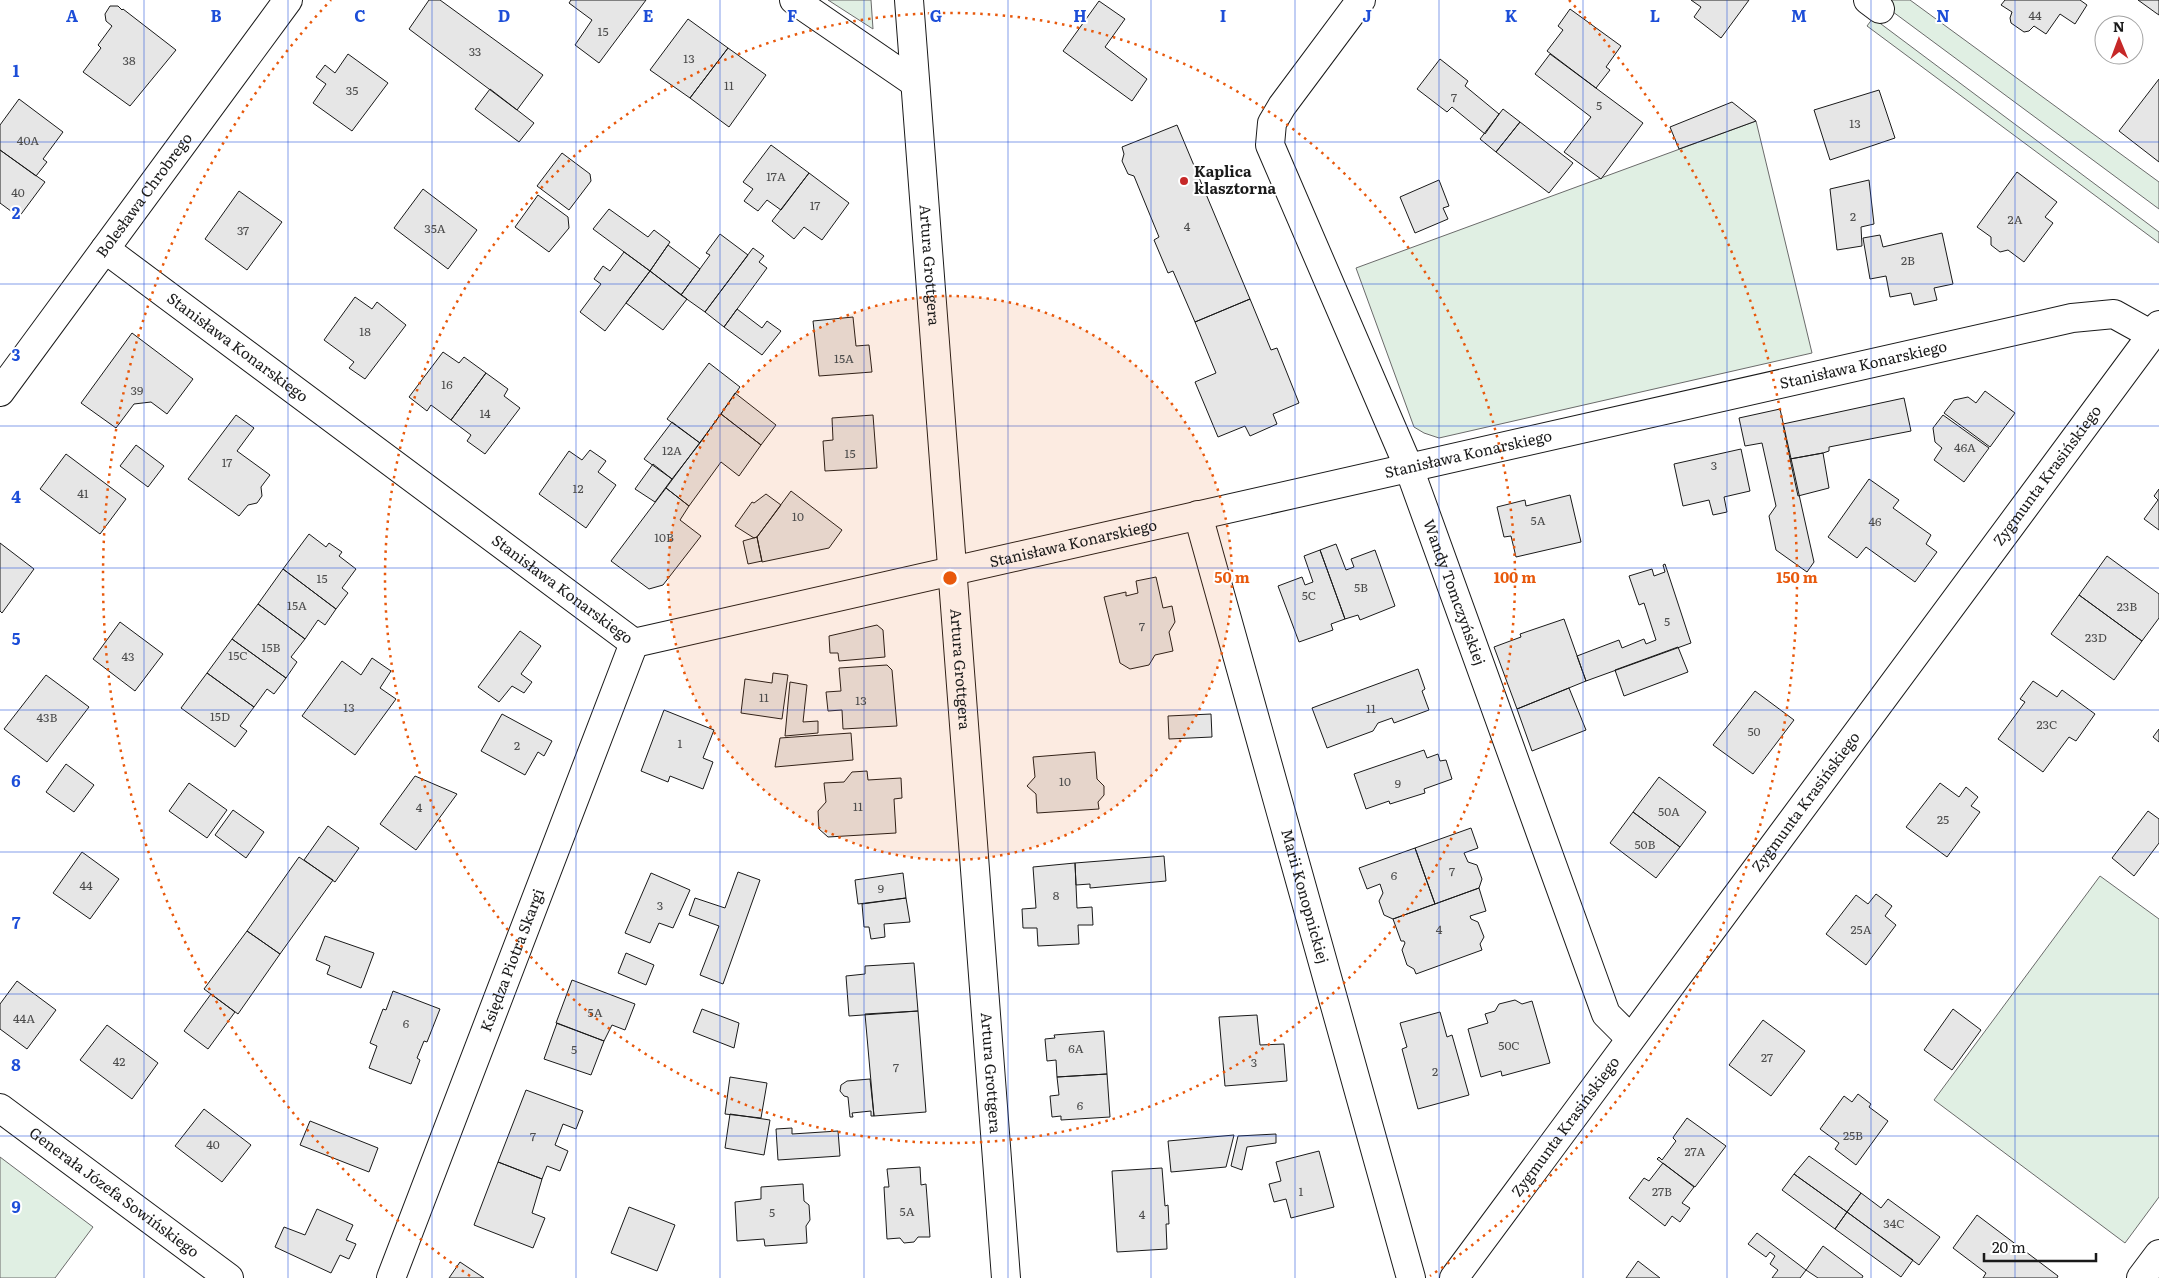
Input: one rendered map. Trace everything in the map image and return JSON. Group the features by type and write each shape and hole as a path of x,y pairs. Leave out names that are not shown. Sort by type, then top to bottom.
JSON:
{"street":[{"name":"Bolesława Chrobrego","path":"0,392 288,0"},
{"path":"794,0 915,83"},
{"name":"Artura Grottgera","path":"909,0 1006,1278"},
{"name":"Wandy Tomczyńskiej","path":"1361,0 1282,106 1272,124 1270,145 1408,468 1606,1014 1630,1038"},
{"name":"Stanisława Konarskiego","path":"105,249 634,643 2072,318 2114,314 2155,330"},
{"name":"Zygmunta Krasińskiego","path":"1454,1278 2155,330"},
{"name":"Marii Konopnickiej","path":"1198,515 1411,1278"},
{"name":"Księdza Piotra Skargi","path":"391,1278 634,643"},
{"name":"Generała Józefa Sowińskiego","path":"0,1108 228,1278"},
{"path":"2141,1278 2159,1254"}],"green space":[{"path":"828,0 871,0 873,29"},
{"path":"1889,0 1910,0 2159,182 2159,209 1885,6"},
{"path":"1873,18 2159,232 2159,243 1867,26"},
{"path":"1756,121 1812,353 1439,438 1414,427 1356,268"},
{"path":"2100,876 2159,919 2159,1197 2125,1243 1934,1100"},
{"path":"0,1157 93,1227 55,1278 0,1278"}],"building":[{"path":"429,0 440,0 543,75 517,110 409,29"},
{"path":"571,0 646,0 599,63 575,45 592,20 569,3"},
{"path":"1691,0 1749,0 1721,38 1694,17 1701,7"},
{"path":"2005,0 2080,0 2087,5 2075,24 2060,14 2046,34 2034,26 2029,31 2024,32 2011,23 2012,12 2001,5"},
{"path":"2138,0 2159,0 2159,15 2156,13"},
{"path":"1099,1 1125,19 1105,47 1147,79 1132,101 1063,51"},
{"path":"110,6 118,6 123,9 176,50 130,106 83,72 101,48 98,45 112,26 106,21 105,14"},
{"path":"1570,9 1621,46 1606,67 1610,70 1596,88 1547,51 1563,30 1558,26"},
{"path":"688,19 728,48 690,98 650,70"},
{"path":"728,48 766,75 729,127 690,98"},
{"path":"348,54 388,83 352,131 313,103 326,84 316,77 325,65 335,73"},
{"path":"1550,54 1643,123 1601,179 1564,152 1591,117 1535,74"},
{"path":"1440,59 1468,81 1465,86 1499,114 1485,134 1452,107 1447,112 1417,89"},
{"path":"2159,79 2159,162 2119,131"},
{"path":"490,89 534,123 519,142 475,109"},
{"path":"1879,90 1895,138 1830,160 1814,110"},
{"path":"19,99 63,132 43,159 47,162 36,176 0,150 0,125"},
{"path":"1732,102 1756,121 1679,149 1670,127"},
{"path":"1503,109 1520,122 1496,152 1480,139"},
{"path":"1520,122 1573,163 1549,193 1496,152"},
{"path":"1177,125 1250,299 1195,322 1173,271 1168,273 1154,240 1159,237 1134,176 1128,174 1122,161 1124,154 1122,147"},
{"path":"771,145 809,173 781,210 767,200 758,211 744,201 753,189 743,182"},
{"path":"0,150 45,182 19,217 0,203"},
{"path":"562,153 590,174 591,181 569,210 537,186"},
{"path":"2017,172 2057,202 2045,217 2053,223 2024,262 2008,250 2000,252 1991,245 1991,237 1977,227"},
{"path":"809,173 849,203 822,240 804,227 794,239 772,221"},
{"path":"1439,180 1449,206 1443,208 1448,219 1415,233 1400,197"},
{"path":"1869,180 1874,224 1861,227 1862,246 1837,250 1830,189"},
{"path":"423,189 477,230 448,269 394,228"},
{"path":"239,191 282,222 247,270 205,239"},
{"path":"538,195 568,217 569,228 549,252 515,227"},
{"path":"609,209 648,237 654,230 670,242 650,271 593,229"},
{"path":"1942,233 1953,284 1934,288 1937,300 1914,305 1911,293 1890,297 1886,276 1870,279 1863,238 1880,235 1883,247"},
{"path":"720,234 748,255 705,312 681,295 710,255 706,253"},
{"path":"668,245 700,269 681,295 650,271"},
{"path":"753,248 764,256 759,262 767,268 724,327 705,312"},
{"path":"624,252 650,271 605,331 580,312 601,284 594,279 603,266 610,271"},
{"path":"650,271 687,299 663,330 626,303"},
{"path":"355,297 372,309 377,302 406,325 365,379 349,368 354,362 324,340"},
{"path":"1250,299 1271,350 1277,348 1299,403 1273,414 1277,424 1250,436 1245,426 1218,437 1195,382 1216,373 1195,322"},
{"path":"737,309 762,328 767,321 781,331 762,355 724,327"},
{"path":"853,317 856,346 869,345 872,372 819,376 813,321"},
{"path":"132,333 193,379 167,414 151,402 134,404 116,428 81,403"},
{"path":"443,352 459,363 464,357 486,373 451,420 431,405 427,411 409,397"},
{"path":"709,363 740,387 700,443 667,419"},
{"path":"486,373 508,389 504,396 520,408 485,454 467,441 471,435 451,420"},
{"path":"1985,391 2015,413 1990,447 1944,413 1954,400 1968,397 1976,403"},
{"path":"735,393 776,425 761,445 721,414"},
{"path":"1904,398 1911,431 1829,447 1829,451 1823,453 1790,459 1783,424"},
{"path":"1780,409 1814,562 1807,572 1776,550 1769,516 1776,506 1762,443 1745,446 1739,418"},
{"path":"721,414 761,445 739,476 721,462 689,506 666,488"},
{"path":"236,415 254,428 237,451 270,475 261,487 262,496 257,503 248,505 239,516 188,479"},
{"path":"873,415 877,468 825,471 823,441 833,440 832,418"},
{"path":"1943,415 1989,448 1964,482 1934,460 1942,448 1935,442 1933,428"},
{"path":"672,422 700,443 672,479 644,459"},
{"path":"136,445 164,466 148,487 120,466"},
{"path":"1741,449 1750,491 1724,497 1727,512 1713,515 1709,500 1683,506 1674,464"},
{"path":"590,450 606,461 598,472 616,485 586,528 539,494 569,451 582,460"},
{"path":"1823,453 1829,488 1798,496 1790,459"},
{"path":"66,454 126,499 100,534 40,489"},
{"path":"653,464 672,479 655,502 635,489"},
{"path":"1869,479 1899,500 1893,508 1931,535 1926,544 1937,552 1915,582 1866,547 1857,558 1828,537"},
{"path":"666,488 689,506 680,520 701,536 663,585 649,589 611,561"},
{"path":"2159,489 2159,530 2144,519 2158,500 2154,496"},
{"path":"791,491 842,530 829,548 762,562 757,537"},
{"path":"766,494 781,505 757,537 754,538 735,526 752,502 754,503"},
{"path":"1570,495 1581,542 1516,557 1511,536 1504,537 1497,507 1525,500 1526,506"},
{"path":"309,534 326,547 329,543 342,552 339,556 356,569 342,588 348,593 336,609 283,569"},
{"path":"757,537 762,561 748,564 743,541"},
{"path":"0,543 34,569 2,613 0,611"},
{"path":"1336,544 1346,570 1354,567 1351,559 1375,550 1395,606 1360,620 1358,615 1345,619 1320,550"},
{"path":"1320,550 1345,619 1331,624 1333,630 1299,642 1278,586 1302,577 1305,585 1313,582 1304,556"},
{"path":"2107,556 2159,594 2159,618 2142,641 2079,595"},
{"path":"1665,564 1691,643 1586,681 1577,656 1619,640 1622,648 1644,639 1646,644 1656,640 1644,603 1639,605 1629,576 1652,569 1654,576 1665,572 1663,565"},
{"path":"283,569 336,609 325,625 318,620 305,639 258,604"},
{"path":"1156,577 1163,608 1172,606 1175,622 1169,632 1173,651 1155,655 1149,665 1130,669 1120,663 1104,597 1126,592 1126,596 1138,593 1136,581"},
{"path":"2079,595 2142,641 2114,680 2051,634"},
{"path":"258,604 305,639 291,657 297,662 286,678 232,639"},
{"path":"1564,619 1586,681 1517,709 1494,647 1521,637 1520,634"},
{"path":"120,622 163,654 135,691 93,659"},
{"path":"877,625 883,630 885,657 839,661 838,653 830,653 829,636"},
{"path":"520,631 541,646 521,674 532,682 524,693 512,686 499,702 478,687"},
{"path":"232,639 286,678 274,694 267,689 254,707 207,673"},
{"path":"1678,647 1688,672 1624,696 1615,670"},
{"path":"372,658 391,671 380,688 396,699 355,755 302,716 342,661 361,675"},
{"path":"887,665 892,670 897,726 843,729 842,710 828,711 826,692 841,691 839,668"},
{"path":"1418,669 1425,689 1422,691 1429,710 1394,723 1392,718 1378,723 1373,731 1327,748 1312,708"},
{"path":"207,673 254,707 240,726 247,731 235,747 181,708"},
{"path":"773,673 788,675 782,719 741,713 745,679 772,683"},
{"path":"46,675 89,707 47,762 4,729"},
{"path":"2033,681 2057,697 2062,690 2095,714 2076,741 2069,737 2043,772 1998,739 2025,702 2020,699"},
{"path":"790,682 807,685 803,722 818,721 818,733 785,736"},
{"path":"1569,688 1586,730 1532,751 1517,709"},
{"path":"1755,691 1794,720 1753,774 1713,745"},
{"path":"664,710 714,730 703,758 713,762 703,789 670,776 668,782 641,771"},
{"path":"502,714 552,741 544,756 538,752 525,775 481,751"},
{"path":"1211,714 1212,737 1169,739 1168,716"},
{"path":"2159,729 2159,742 2153,737"},
{"path":"851,733 853,760 775,767 780,738"},
{"path":"1424,750 1427,758 1438,754 1440,761 1446,760 1452,779 1424,789 1425,793 1390,804 1389,801 1366,809 1354,774"},
{"path":"1095,752 1097,779 1104,786 1104,795 1098,802 1099,809 1037,813 1036,794 1027,786 1035,777 1033,757"},
{"path":"66,764 94,785 74,812 46,792"},
{"path":"867,771 868,780 901,778 902,798 894,799 896,833 828,837 819,829 818,811 826,802 824,783 844,782 852,772"},
{"path":"415,776 457,794 416,850 380,824"},
{"path":"1659,777 1706,812 1680,847 1633,812"},
{"path":"189,783 227,810 207,838 169,811"},
{"path":"1940,783 1959,797 1966,787 1978,797 1971,806 1980,812 1947,857 1906,827"},
{"path":"233,810 264,832 246,858 215,835"},
{"path":"2148,811 2159,819 2159,843 2134,876 2112,858"},
{"path":"1633,812 1680,847 1656,878 1610,843"},
{"path":"328,826 359,848 335,882 304,860"},
{"path":"1471,828 1478,848 1464,853 1468,862 1477,865 1482,879 1479,888 1435,904 1415,848"},
{"path":"1415,848 1435,904 1393,919 1384,915 1379,901 1383,893 1380,884 1367,889 1359,868"},
{"path":"82,852 119,879 90,919 53,893"},
{"path":"1164,856 1166,881 1090,888 1090,884 1076,885 1075,863"},
{"path":"299,857 333,880 280,954 247,931"},
{"path":"1075,863 1077,908 1092,907 1093,925 1078,925 1079,944 1038,946 1037,928 1023,928 1022,909 1036,908 1033,867"},
{"path":"738,872 760,880 723,984 700,975 719,926 689,915 695,898 725,908"},
{"path":"651,873 690,890 673,928 659,923 650,943 625,933"},
{"path":"903,873 906,898 858,904 855,880"},
{"path":"1479,888 1486,911 1470,916 1471,919 1478,922 1484,937 1480,944 1482,950 1416,974 1414,969 1407,965 1402,950 1405,943 1401,941 1393,919"},
{"path":"1876,894 1892,906 1885,916 1896,925 1866,965 1826,934 1856,895 1868,904"},
{"path":"906,898 910,922 884,924 885,937 871,939 869,927 864,927 862,904"},
{"path":"247,931 280,954 238,1014 204,989"},
{"path":"325,936 374,953 361,988 327,974 330,966 316,960"},
{"path":"626,953 654,965 646,985 618,973"},
{"path":"914,963 918,1011 849,1016 846,976 865,974 865,966"},
{"path":"572,980 635,1004 625,1030 612,1025 604,1041 556,1023"},
{"path":"17,981 56,1010 27,1049 0,1029 0,1004"},
{"path":"393,991 440,1009 427,1042 424,1041 417,1058 420,1060 411,1084 369,1068 377,1046 370,1043 383,1009 386,1010"},
{"path":"211,994 235,1012 208,1049 184,1031"},
{"path":"1515,1000 1522,1004 1532,1001 1550,1063 1502,1076 1501,1071 1481,1077 1468,1029 1488,1023 1485,1014 1495,1011 1499,1004"},
{"path":"702,1009 739,1023 734,1048 693,1032"},
{"path":"1953,1009 1981,1030 1952,1070 1924,1050"},
{"path":"918,1011 926,1112 874,1116 865,1014"},
{"path":"1440,1012 1447,1037 1452,1035 1469,1095 1418,1109 1402,1049 1407,1047 1400,1023"},
{"path":"1257,1015 1260,1045 1284,1044 1287,1081 1225,1086 1219,1017"},
{"path":"1763,1020 1805,1051 1771,1096 1729,1065"},
{"path":"557,1023 604,1041 591,1075 544,1059"},
{"path":"107,1025 158,1063 132,1099 80,1060"},
{"path":"1104,1031 1107,1074 1057,1077 1056,1060 1047,1061 1045,1039 1055,1038 1054,1035"},
{"path":"1107,1074 1110,1117 1061,1120 1061,1116 1052,1117 1050,1096 1059,1095 1057,1077"},
{"path":"730,1077 767,1083 761,1118 725,1114"},
{"path":"870,1079 874,1116 871,1116 871,1111 852,1113 853,1117 850,1117 848,1097 844,1096 840,1091 841,1085 847,1081"},
{"path":"526,1090 583,1111 576,1129 563,1124 555,1145 568,1151 560,1171 547,1166 542,1179 498,1162"},
{"path":"1858,1094 1871,1104 1869,1107 1888,1121 1856,1165 1835,1149 1839,1143 1820,1129 1844,1096 1852,1102"},
{"path":"204,1109 251,1145 222,1182 175,1146"},
{"path":"730,1114 770,1120 764,1155 725,1148"},
{"path":"1687,1118 1726,1146 1695,1187 1657,1159 1659,1157 1662,1160 1676,1141 1673,1138"},
{"path":"310,1121 378,1148 369,1172 300,1145"},
{"path":"792,1128 792,1134 838,1131 840,1156 778,1160 776,1129"},
{"path":"1276,1134 1276,1143 1247,1147 1242,1170 1231,1166 1238,1136"},
{"path":"1234,1135 1226,1167 1171,1172 1168,1141"},
{"path":"1319,1151 1334,1207 1291,1218 1286,1199 1274,1202 1269,1184 1281,1181 1276,1162"},
{"path":"1809,1156 1861,1193 1847,1212 1794,1174"},
{"path":"498,1162 542,1179 532,1213 545,1218 533,1248 474,1225"},
{"path":"1663,1163 1694,1187 1682,1203 1690,1208 1680,1222 1672,1216 1665,1226 1629,1198 1644,1178 1649,1181"},
{"path":"920,1167 921,1185 926,1184 930,1237 918,1237 914,1242 904,1243 900,1238 887,1239 884,1187 889,1187 887,1169"},
{"path":"1162,1168 1165,1206 1168,1205 1169,1224 1166,1224 1167,1249 1117,1252 1112,1171"},
{"path":"1794,1174 1847,1212 1835,1229 1782,1190"},
{"path":"803,1184 804,1201 809,1205 810,1220 806,1226 807,1243 765,1246 764,1239 737,1241 735,1202 761,1199 761,1187"},
{"path":"1861,1193 1881,1208 1888,1199 1940,1237 1919,1265 1847,1212"},
{"path":"629,1207 675,1225 657,1271 611,1253"},
{"path":"317,1209 353,1225 346,1240 356,1244 349,1259 340,1255 331,1273 275,1247 284,1227 305,1235"},
{"path":"1847,1212 1913,1260 1901,1277 1835,1229"},
{"path":"1977,1215 2058,1276 2057,1278 1983,1278 1986,1273 1953,1248"},
{"path":"1757,1233 1806,1270 1800,1278 1772,1278 1778,1270 1770,1264 1775,1256 1770,1252 1766,1257 1748,1244"},
{"path":"1823,1246 1863,1276 1862,1278 1818,1278 1806,1270"},
{"path":"1638,1261 1660,1278 1626,1278"},
{"path":"460,1262 484,1278 449,1278"}],"place":[{"name":"Kaplica klasztorna","path":"1184,181"}]}
